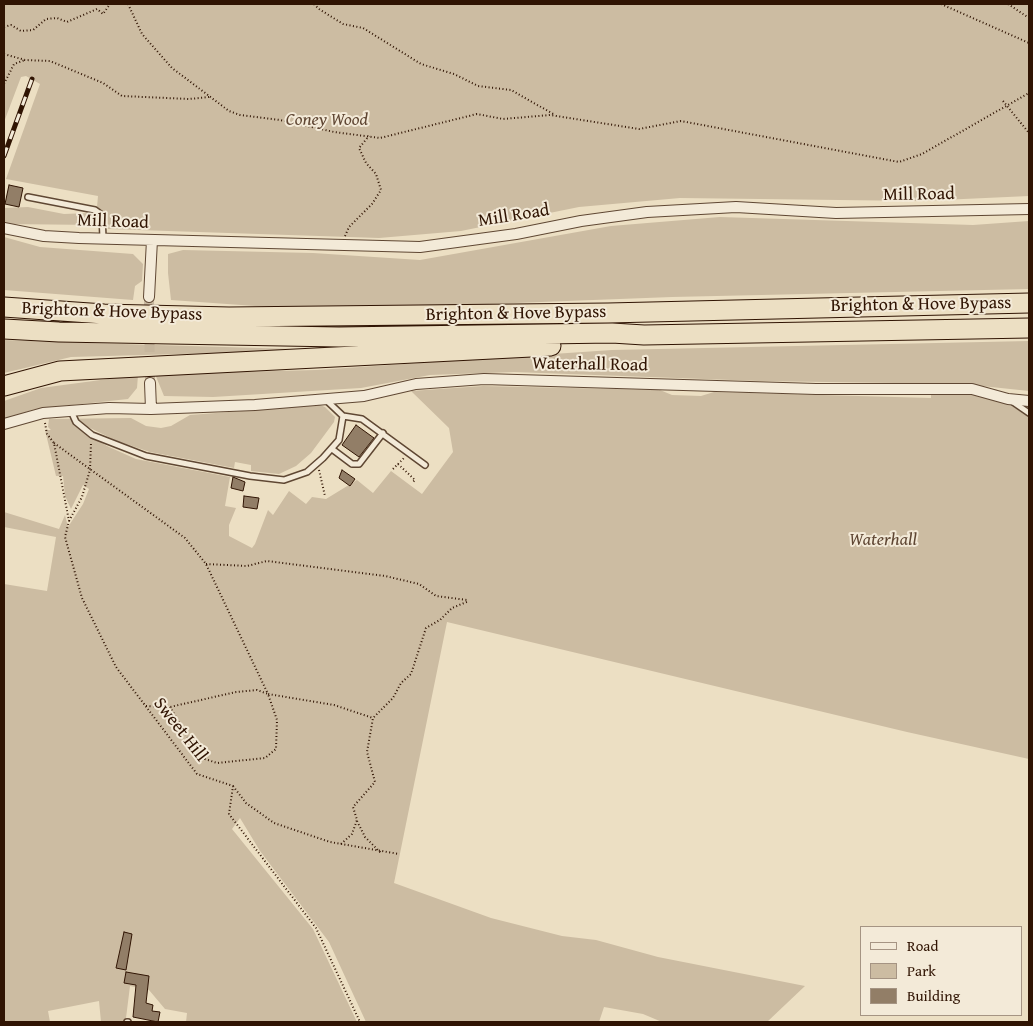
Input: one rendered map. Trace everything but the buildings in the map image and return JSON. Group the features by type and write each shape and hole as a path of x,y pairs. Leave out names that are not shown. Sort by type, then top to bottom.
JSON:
{"highway":[{"name":"Brighton & Hove Bypass","path":"4,307 104,314 229,317 608,313 1029,303"},
{"name":"Brighton & Hove Bypass","path":"4,329 59,332 338,337 612,333 644,335 1029,328"},
{"path":"4,386 70,370 610,343 644,335"}],"street":[{"name":"Mill Road","path":"4,228 44,236 420,247 657,212 736,207 836,213 1029,209"},
{"path":"150,297 152,240"},
{"name":"Waterhall Road","path":"4,424 43,413 255,404 364,396 416,384 484,378 816,389 972,389 1029,401"},
{"path":"150,383 151,409"}],"lane":[{"path":"28,197 95,210 102,216 103,238"},
{"path":"325,398 343,416 362,419 425,465"},
{"path":"1008,398 1029,413"},
{"path":"71,411 76,422 92,435 146,456 250,476 284,480 302,475 332,449 338,440 343,416"},
{"path":"332,449 352,464 359,464 383,433"}],"path":[{"path":"4,28 11,25 21,30 33,30 46,19 57,18 67,22 96,9 103,14 110,4"},
{"path":"128,4 142,34 172,68 208,97 240,115 380,138 477,114 502,119 557,116 639,129 681,121 899,162 922,154 1029,93"},
{"path":"314,4 319,10 343,24 363,28 421,64 454,74 478,86 511,90 557,116"},
{"path":"941,4 1029,43"},
{"path":"1008,4 1029,18"},
{"path":"4,54 25,60 50,61 59,64 102,83 122,96 188,99 208,97"},
{"path":"4,84 14,64 25,60"},
{"path":"1004,101 1006,106 1029,133"},
{"path":"344,237 349,227 372,204 381,190 376,174 366,163 359,148 369,136"},
{"name":"Sweet Hill","path":"43,413 47,434 54,443 68,521 65,536 82,598 116,667 197,774 233,786"},
{"path":"68,521 82,497 90,470 92,435"},
{"path":"54,443 185,538 206,564 268,694 277,720 276,750 265,758 217,763 205,759 191,743 170,707"},
{"path":"393,469 409,453"},
{"path":"398,464 415,480 413,482"},
{"path":"314,465 320,470 325,496"},
{"path":"206,564 247,566 267,561 385,576 419,584 436,596 469,601 452,608 440,620 426,628 411,674 401,683 393,698 373,718 367,752 375,782 353,807 365,837 381,853"},
{"path":"146,706 170,707 236,692 257,690 268,694 334,706 373,718"},
{"path":"233,786 246,803 274,823 341,844 381,853 399,854"},
{"path":"233,786 230,814 316,928 360,1022"},
{"path":"341,844 352,834 357,820"}],"green space":[{"name":"Coney Wood","path":"4,4 1029,4 1029,196 920,201 680,198 579,207 461,231 379,238 108,229 107,213 97,207 98,196 6,179 40,84 26,76 21,77 4,122"},
{"path":"28,207 64,214 90,213 96,215 97,225 4,224 4,208"},
{"path":"720,217 973,225 1029,221 1029,289 672,297 436,306 283,308 171,300 168,254 183,250 313,253 420,260 611,226"},
{"path":"4,237 40,247 133,254 143,264 142,281 135,286 133,300 4,290"},
{"path":"4,340 328,350 71,357 4,373"},
{"path":"1029,341 1029,391 963,384 758,381 514,372 430,375 361,388 213,397 164,396 155,374 316,370 612,350"},
{"path":"138,375 137,388 128,399 35,409 4,419 4,401 41,388"},
{"name":"Waterhall","path":"483,386 660,390 672,395 701,396 714,392 931,398 931,392 966,393 1004,401 1029,417 1029,759 907,732 447,622 394,883 491,918 562,936 596,940 658,957 805,986 767,1022 662,1022 643,1014 604,1007 599,1022 366,1022 329,942 260,851 240,818 232,829 313,929 357,1022 186,1022 187,1013 165,1009 149,990 130,986 126,1018 123,1022 101,1022 99,1001 48,1011 50,1022 4,1022 4,584 47,591 56,537 4,527 4,512 59,529 65,515 68,527 83,504 89,489 83,485 71,509 65,496 63,476 56,476 45,430 51,430 48,427 49,419 131,418 146,426 161,428 171,426 190,415 320,405 325,407 335,417 334,422 311,453 296,466 279,474 251,471 251,465 235,462 234,468 150,452 117,441 88,427 84,433 136,459 230,477 225,506 236,508 229,525 229,536 252,548 268,510 273,515 289,491 306,504 312,497 326,499 357,480 373,493 391,471 422,494 453,452 449,428 411,391"}],"tunnel":[{"path":"149,297 150,383"}],"railway":[{"path":"4,156 32,79"}]}
